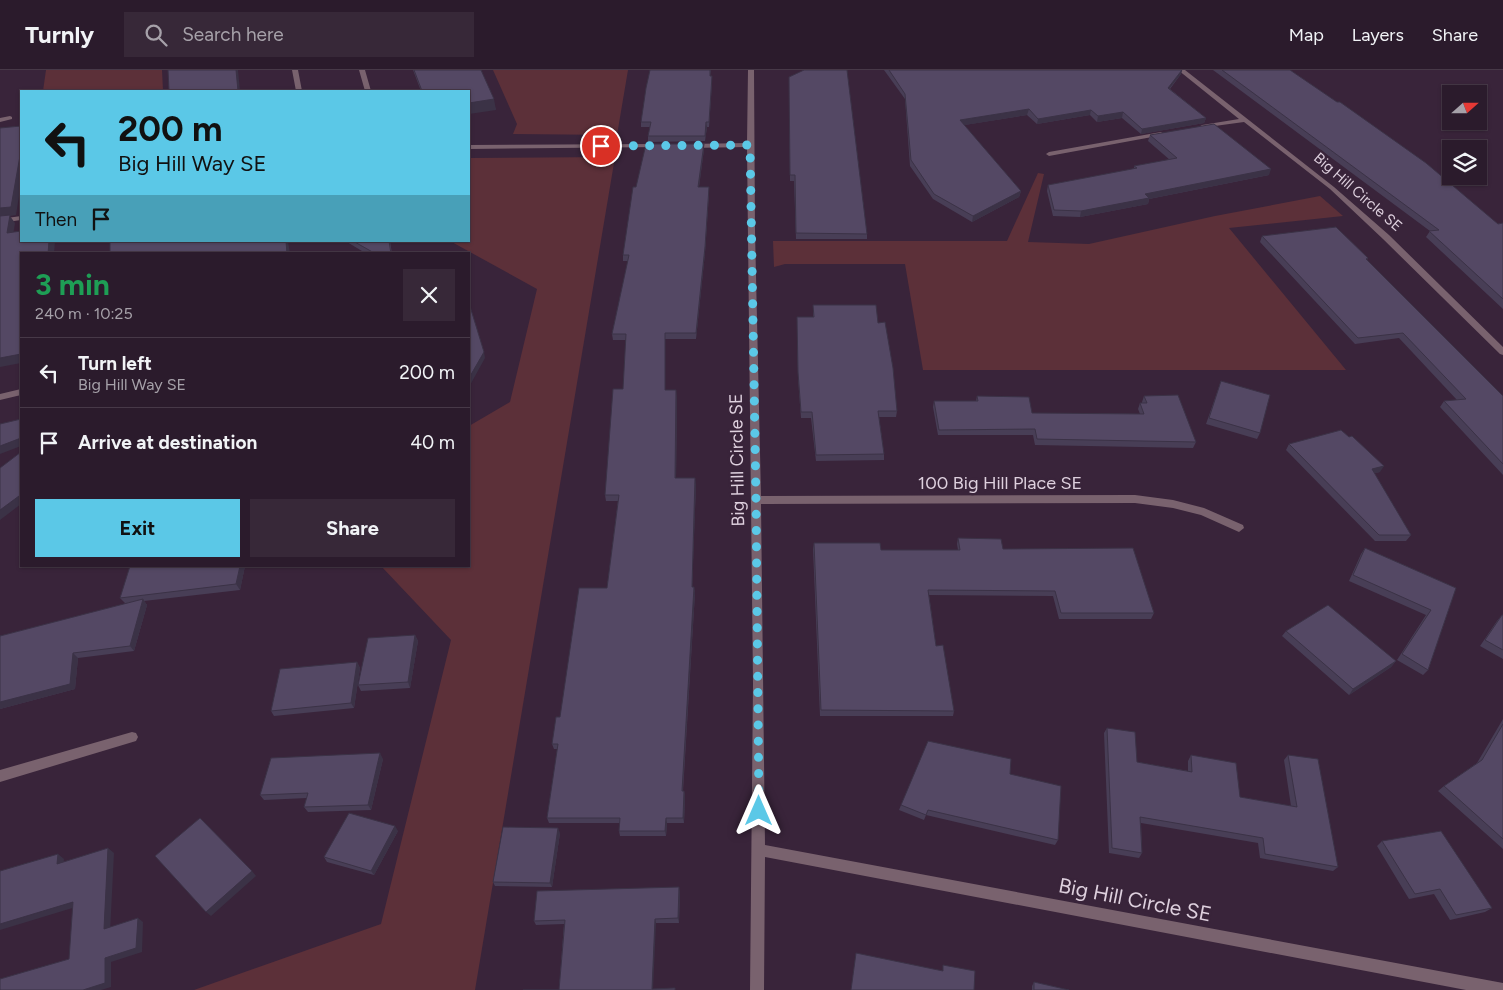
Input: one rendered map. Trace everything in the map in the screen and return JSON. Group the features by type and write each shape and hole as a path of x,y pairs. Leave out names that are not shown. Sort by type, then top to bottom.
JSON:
{"street":[{"path":"295,70 299,90"},
{"path":"362,70 368,90"},
{"name":"Big Hill Circle SE","path":"751,70 750,145 759,850 757,990"},
{"name":"Big Hill Circle SE","path":"1180,70 1332,188 1386,237 1503,352"},
{"path":"0,120 10,118"},
{"path":"1195,128 1244,120"},
{"path":"1049,154 1166,133"},
{"path":"681,146 750,145"},
{"path":"470,147 661,146"},
{"path":"0,222 20,218"},
{"path":"0,397 20,392"},
{"name":"100 Big Hill Place SE","path":"756,500 1135,499 1173,504 1204,512 1239,528"},
{"path":"0,776 132,736"},
{"name":"Big Hill Circle SE","path":"759,850 1503,990"}],"shaded area":[{"path":"46,70 162,70 163,90 43,90"},
{"path":"493,70 628,70 617,135 513,134 517,124"},
{"path":"615,157 475,990 194,990 381,924 451,640 382,567 470,567 470,425 510,402 537,289 452,242 470,242 470,158"},
{"path":"1038,173 1044,174 1028,242 1089,244 1215,216 1320,196 1343,216 1229,228 1346,370 923,370 905,264 785,264 774,267 773,241 1007,241"}],"building":[{"path":"168,70 236,70 238,90 169,90"},
{"path":"414,70 481,70 494,99 470,103 470,90 422,90"},
{"path":"650,70 710,70 710,76 712,76 709,122 706,122 705,136 648,136 651,122 641,122"},
{"path":"804,70 847,70 867,234 796,233 795,175 790,175 789,77"},
{"path":"889,70 1182,70 1168,88 1206,118 1142,129 1123,112 1098,116 1091,110 1038,119 1029,109 960,120 1021,191 973,216 934,194 911,160 905,94"},
{"path":"1222,70 1290,70 1337,102 1340,102 1426,163 1442,177 1442,185 1452,185 1498,224 1503,223 1503,299 1429,231 1439,230"},
{"path":"1214,124 1271,169 1145,194 1149,198 1081,211 1054,210 1048,185 1137,168 1134,166 1177,158 1150,135"},
{"path":"20,126 20,156 11,207 0,208 0,128"},
{"path":"646,144 704,144 698,187 709,187 696,333 665,333 665,390 676,390 675,478 695,478 692,587 694,587 682,791 684,791 683,818 666,818 665,831 619,831 620,818 547,818 558,744 552,744 556,717 560,717 579,588 607,588 619,495 605,495 613,389 623,389 626,334 612,334 629,255 623,255 633,187 636,187"},
{"path":"10,215 7,233 20,231 20,242 49,242 48,252 20,252 20,354 0,358 0,216"},
{"path":"1336,227 1503,396 1503,464 1444,401 1466,399 1403,333 1358,338 1262,236"},
{"path":"110,242 286,242 287,252 110,252"},
{"path":"355,242 389,242 391,252 372,252"},
{"path":"813,305 876,305 878,323 885,322 893,368 897,411 878,411 884,454 816,455 812,412 801,412 798,372 797,317 814,317"},
{"path":"470,306 484,352 470,376"},
{"path":"1221,381 1270,395 1260,433 1209,418"},
{"path":"1178,395 1196,442 1037,439 1035,429 939,430 934,401 978,401 977,396 1029,397 1032,413 1144,414 1140,403 1147,403 1144,396"},
{"path":"20,419 20,438 0,446 0,424"},
{"path":"1341,430 1349,437 1352,436 1384,466 1372,469 1411,535 1379,535 1289,444"},
{"path":"20,453 20,496 0,510 0,468"},
{"path":"958,538 1001,539 1003,549 1133,548 1154,613 1061,613 1055,591 928,590 936,646 943,645 954,711 821,710 814,543 880,543 881,550 960,550"},
{"path":"1365,548 1456,588 1428,670 1402,654 1431,610 1353,575"},
{"path":"130,567 240,567 236,584 120,598"},
{"path":"143,599 130,646 73,653 70,684 0,702 0,636"},
{"path":"1328,605 1396,661 1353,689 1286,631"},
{"path":"1503,615 1503,650 1485,640"},
{"path":"415,635 408,682 358,685 368,638"},
{"path":"357,662 351,703 271,711 280,669"},
{"path":"1503,724 1503,839 1444,786 1482,760"},
{"path":"1107,728 1135,732 1137,762 1192,772 1191,755 1236,763 1240,797 1297,807 1288,755 1318,759 1338,867 1265,854 1263,838 1140,817 1142,853 1112,848"},
{"path":"928,741 1011,759 1010,774 1061,786 1058,840 928,810 926,815 901,805"},
{"path":"380,753 368,805 304,807 308,793 260,795 271,758"},
{"path":"349,813 395,826 371,871 324,857"},
{"path":"200,818 252,871 206,912 155,856"},
{"path":"503,827 558,828 550,883 493,882"},
{"path":"1441,831 1492,908 1456,915 1440,889 1415,894 1382,841"},
{"path":"108,848 104,929 138,918 136,948 105,958 105,983 83,990 0,990 0,979 69,959 73,902 0,924 0,871 58,854 57,864"},
{"path":"679,887 678,918 655,919 652,989 675,988 675,990 559,990 565,920 534,921 537,891"},
{"path":"856,953 943,971 943,965 975,971 974,990 851,990"},
{"path":"1034,982 1069,990 1034,990"}],"route":[{"path":"601,146 750,145 759,811"}]}
